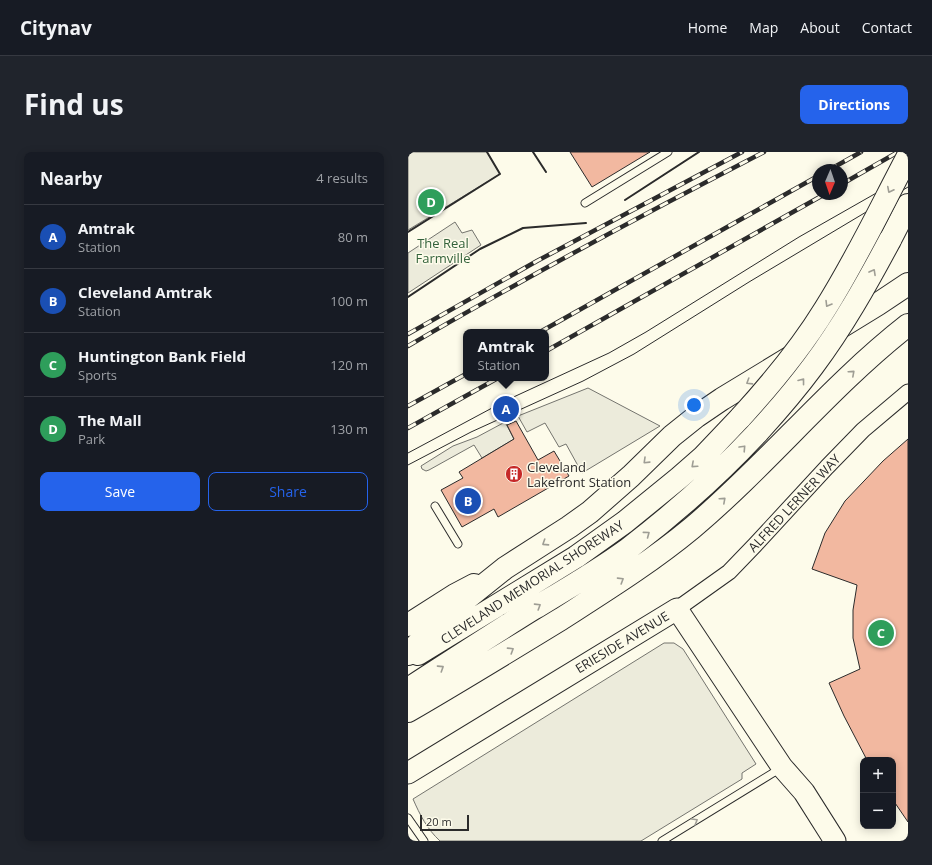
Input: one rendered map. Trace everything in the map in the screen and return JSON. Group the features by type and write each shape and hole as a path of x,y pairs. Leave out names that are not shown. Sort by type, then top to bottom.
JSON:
{"main road":[{"name":"CLEVELAND MEMORIAL SHOREWAY","path":"408,661 576,556 625,522 704,457 741,417 791,357 825,309 854,259 908,156"},
{"name":"CLEVELAND MEMORIAL SHOREWAY","path":"408,689 626,550 673,514 733,459 758,432 809,371 844,321 875,269 908,205"},
{"path":"408,625 455,595 505,568 590,512 631,476 672,436 697,416 908,284"},
{"path":"878,304 908,290"},
{"path":"408,711 478,670 644,566 741,484 842,381 908,325"},
{"path":"408,654 440,620 505,568"}],"street":[{"name":"ALFRED LERNER WAY","path":"677,609 729,572 863,430 908,392"},
{"name":"ERIESIDE AVENUE","path":"408,773 677,609 782,767 804,792 835,841"}],"lane":[{"path":"585,203 668,152"},
{"path":"435,506 458,544"},
{"path":"662,841 782,767"},
{"path":"408,818 424,841"}],"green space":[{"path":"408,152 487,152 500,174 408,230"},
{"name":"The Real Farmville","path":"455,222 462,233 472,230 481,245 408,293 408,253"},
{"path":"588,388 660,426 582,473 566,444 559,447 545,423 527,432 518,416"},
{"path":"505,422 514,439 482,458 474,445 429,470 426,471 422,469 421,466 453,446 477,437"},
{"path":"664,643 674,643 683,649 756,764 742,773 742,779 641,841 440,841 431,832 413,799"}],"building":[{"path":"570,152 650,152 592,187"},
{"name":"Cleveland Lakefront Station","path":"516,421 538,460 554,451 569,476 498,517 494,509 462,527 441,490 463,478 459,472 514,439 507,425"},
{"path":"908,439 908,822 896,804 896,757 865,757 829,683 860,669 853,638 853,610 857,585 812,569 825,533 845,501 883,461"}],"tram line":[{"path":"549,381 609,353 646,332 799,237 908,175"},
{"path":"408,465 471,432 583,381 634,354 749,282 908,187"},
{"path":"408,453 507,400 548,381"}],"railway":[{"path":"408,334 537,261 742,152"},
{"path":"408,346 585,247 764,152"},
{"path":"840,164 861,152"},
{"path":"848,181 898,152"},
{"path":"545,329 812,179"},
{"path":"549,349 814,200"},
{"path":"408,406 463,376"},
{"path":"408,428 493,381"}],"wall":[{"path":"408,232 500,174 487,152"},
{"path":"533,152 546,172"},
{"path":"625,200 699,152"},
{"path":"408,297 480,249 523,228 586,223"}],"place":[{"name":"The Mall","path":"431,202"},
{"name":"Amtrak","path":"506,409"},
{"name":"Cleveland Lakefront Station","path":"514,474"},
{"name":"Cleveland Amtrak","path":"468,501"},
{"name":"Huntington Bank Field","path":"881,633"}]}
